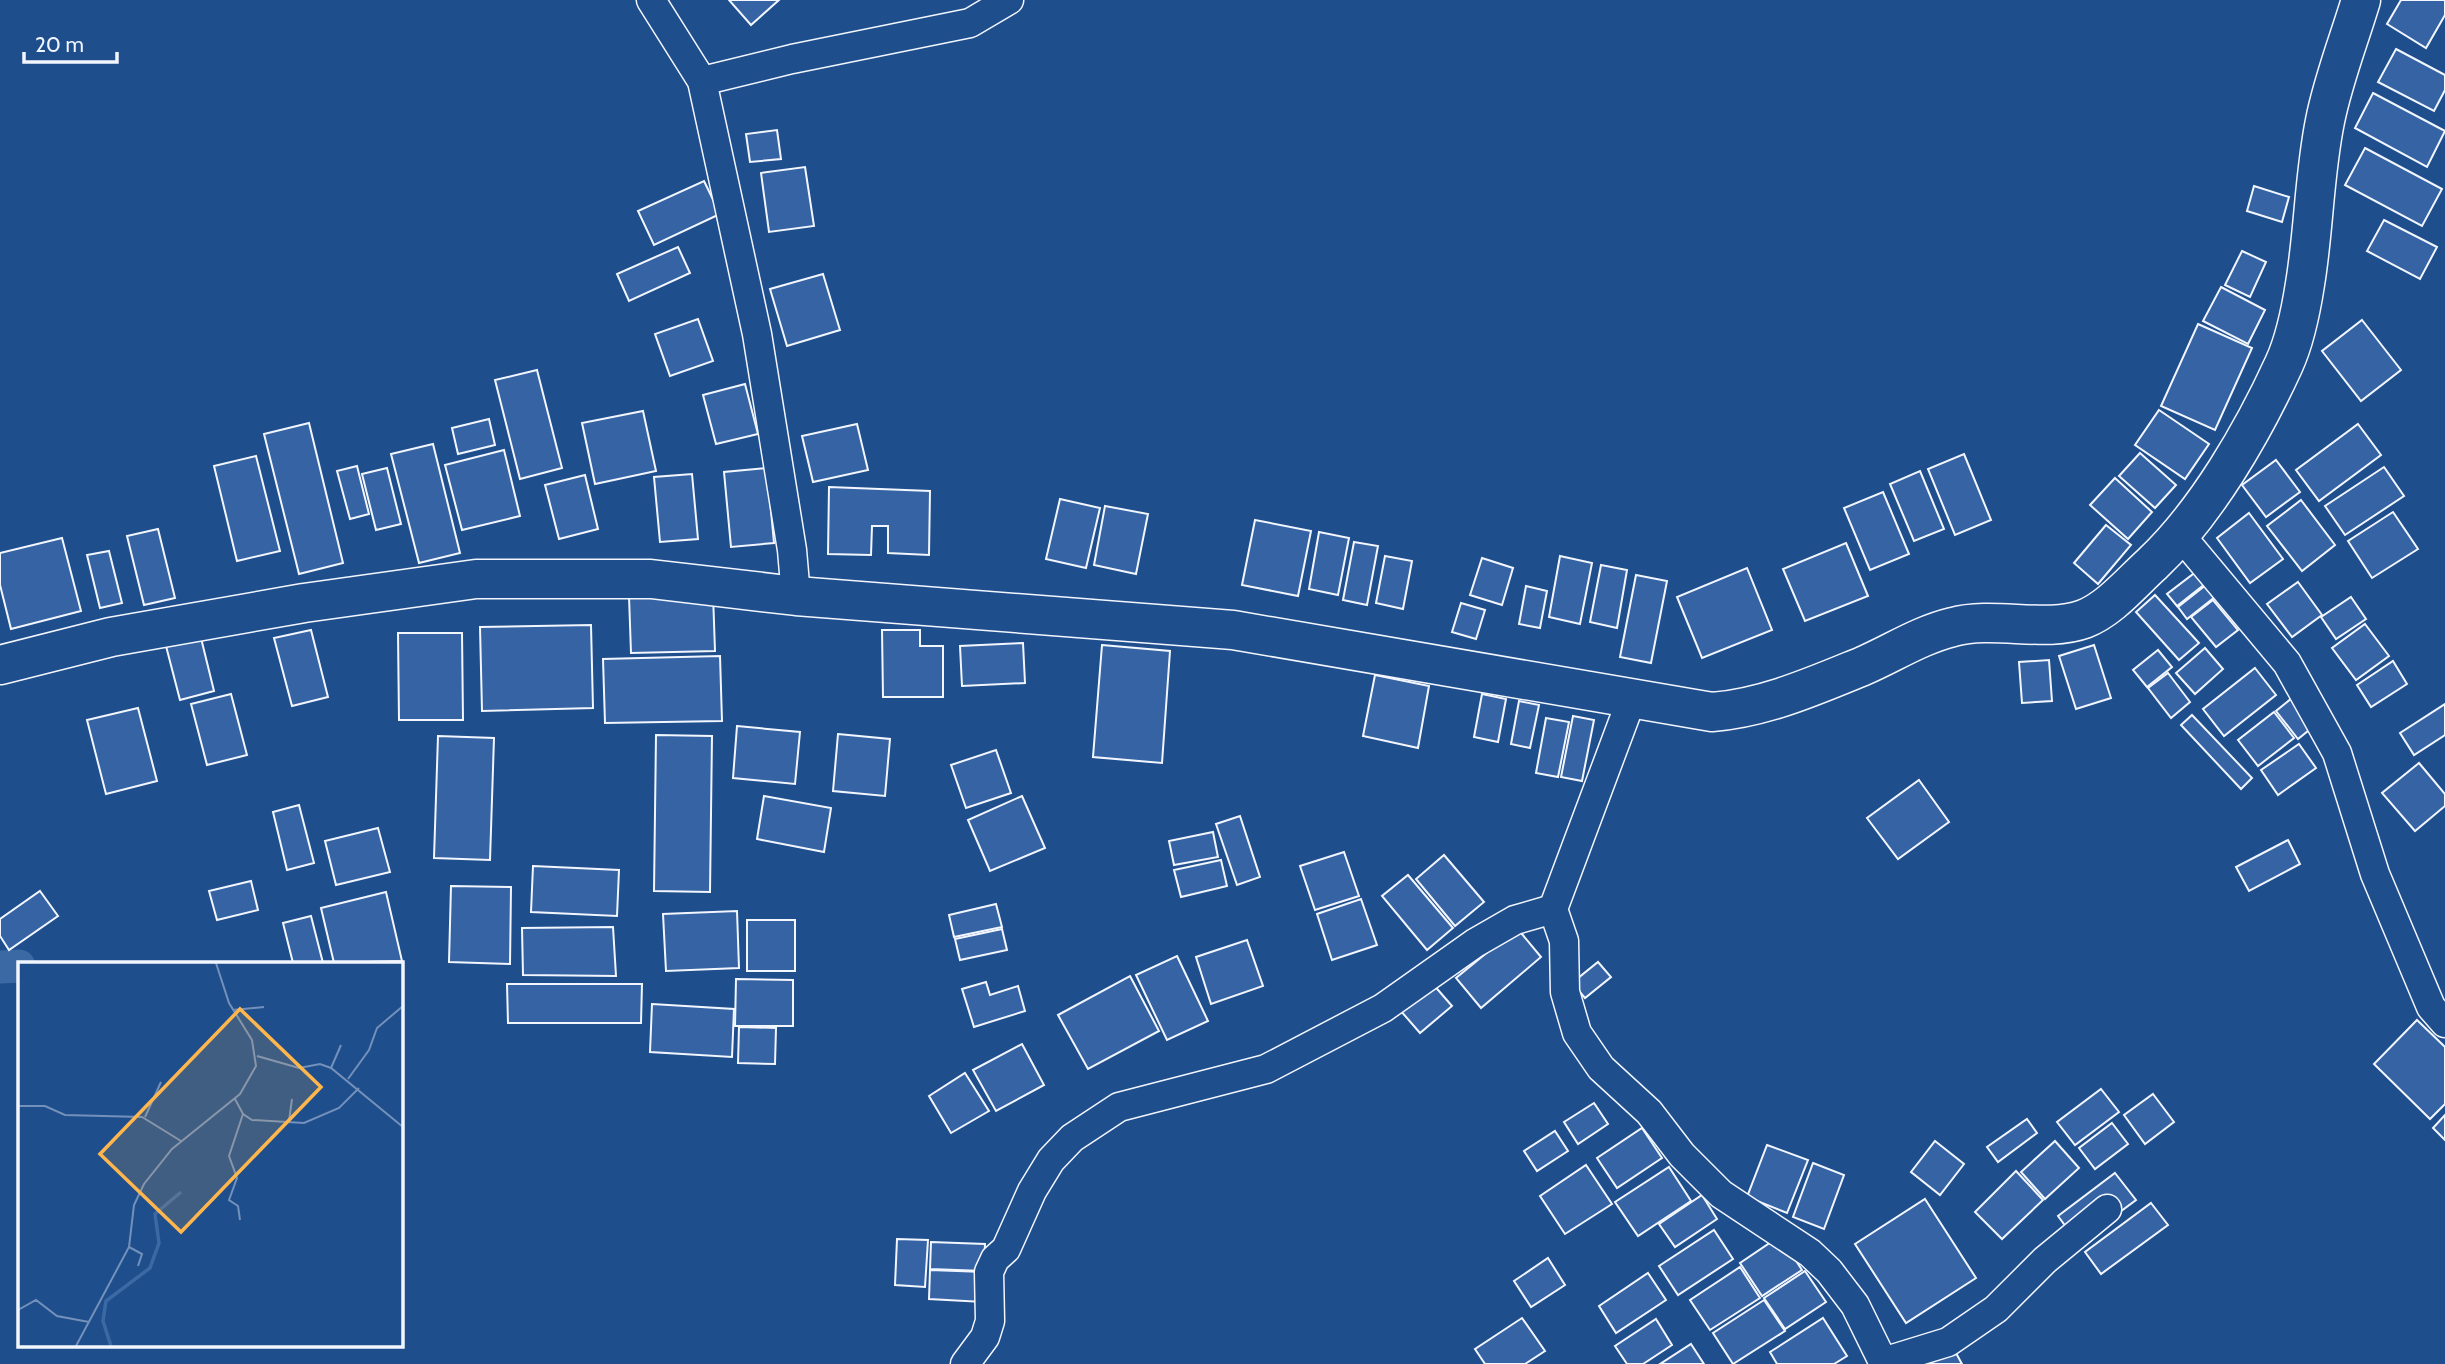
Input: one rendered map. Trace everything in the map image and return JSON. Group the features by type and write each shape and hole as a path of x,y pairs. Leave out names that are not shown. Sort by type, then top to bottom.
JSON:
{"main road":[{"path":"0,665 111,637 304,603 476,579 652,579 796,596 1233,630 1712,712 1748,710 1863,666 1925,636 1955,626 2001,621 2048,623 2082,619 2096,613 2125,589 2181,536 2241,444 2286,362 2305,284 2311,211 2325,120 2361,0"}],"street":[{"path":"651,0 702,81 757,334 792,550 796,596"},
{"path":"702,81 792,58 970,23 1009,0"},
{"path":"2181,536 2287,663 2337,753 2375,874 2431,1007 2445,1023"},
{"path":"1632,698 1553,909 1564,941 1565,992 1577,1033 1601,1068 1650,1112 1682,1155 1721,1194 1810,1253 1829,1271 1855,1305 1884,1363 1948,1342 1996,1309 2045,1260 2107,1209"},
{"path":"965,1364 985,1337 990,1321 989,1272 995,1259 1006,1249 1032,1191 1051,1160 1072,1138 1119,1107 1173,1090 1223,1083 1266,1069 1383,1008 1475,943 1515,920 1553,909"}],"building":[{"path":"729,0 779,0 751,25"},
{"path":"2401,0 2445,0 2445,15 2426,48 2387,24"},
{"path":"2396,49 2445,75 2445,90 2434,111 2378,82"},
{"path":"2373,93 2445,131 2427,167 2355,128"},
{"path":"777,130 781,159 750,162 746,134"},
{"path":"2365,148 2442,189 2422,226 2345,185"},
{"path":"805,167 814,226 769,232 761,173"},
{"path":"704,181 720,214 654,245 638,211"},
{"path":"2254,186 2289,197 2282,222 2247,211"},
{"path":"2384,220 2437,247 2420,279 2367,251"},
{"path":"678,247 690,273 629,301 617,274"},
{"path":"2242,251 2266,262 2250,297 2225,285"},
{"path":"823,274 840,330 787,346 770,289"},
{"path":"2221,287 2265,310 2248,344 2203,321"},
{"path":"698,319 713,361 670,376 655,334"},
{"path":"2362,320 2401,370 2361,401 2322,351"},
{"path":"2198,324 2252,348 2215,430 2161,406"},
{"path":"537,370 562,468 520,479 495,380"},
{"path":"745,384 758,434 716,444 703,395"},
{"path":"2159,410 2209,444 2185,479 2135,445"},
{"path":"643,411 656,471 595,484 582,423"},
{"path":"489,419 495,445 458,454 452,428"},
{"path":"309,423 343,563 299,574 264,434"},
{"path":"857,424 868,470 813,482 802,436"},
{"path":"2358,424 2381,455 2319,501 2296,470"},
{"path":"433,444 460,553 419,563 391,454"},
{"path":"504,450 520,516 462,530 445,465"},
{"path":"2140,453 2176,485 2155,508 2119,476"},
{"path":"1964,454 1991,520 1955,535 1928,469"},
{"path":"256,456 280,551 237,561 214,466"},
{"path":"2276,460 2300,492 2266,517 2242,485"},
{"path":"357,466 369,514 350,519 337,471"},
{"path":"2384,467 2404,496 2345,535 2325,506"},
{"path":"387,468 401,524 376,530 362,474"},
{"path":"767,468 774,543 731,547 724,472"},
{"path":"1920,471 1944,529 1914,541 1890,484"},
{"path":"692,474 698,539 660,542 654,477"},
{"path":"585,475 598,529 559,539 545,485"},
{"path":"2115,478 2152,512 2128,539 2090,505"},
{"path":"829,487 930,491 929,555 888,553 888,526 872,526 871,555 828,554"},
{"path":"1883,492 1909,554 1870,570 1844,508"},
{"path":"1060,499 1100,508 1086,568 1046,559"},
{"path":"2301,500 2335,545 2302,571 2267,526"},
{"path":"1105,506 1148,514 1136,574 1094,565"},
{"path":"2393,512 2418,549 2372,578 2348,541"},
{"path":"2249,513 2283,559 2250,583 2217,538"},
{"path":"1255,520 1311,531 1298,596 1242,585"},
{"path":"2106,525 2131,545 2098,584 2074,563"},
{"path":"158,529 175,598 144,605 127,536"},
{"path":"1319,532 1349,538 1338,595 1309,589"},
{"path":"62,538 81,611 11,629 0,585 0,553"},
{"path":"1354,542 1378,546 1367,605 1343,600"},
{"path":"1846,543 1868,596 1805,621 1783,569"},
{"path":"109,551 122,603 100,608 87,555"},
{"path":"1385,556 1412,561 1403,609 1376,603"},
{"path":"1560,556 1592,563 1580,624 1549,617"},
{"path":"1482,558 1513,568 1502,605 1470,595"},
{"path":"1601,565 1627,570 1617,628 1590,622"},
{"path":"1747,568 1772,630 1702,658 1677,597"},
{"path":"2201,568 2210,580 2177,606 2167,594"},
{"path":"1636,575 1667,581 1651,663 1620,657"},
{"path":"2211,581 2220,593 2187,619 2178,607"},
{"path":"2298,582 2322,615 2292,637 2267,604"},
{"path":"1526,586 1547,591 1540,628 1519,624"},
{"path":"713,594 715,651 631,653 629,596"},
{"path":"2155,595 2199,643 2179,660 2136,612"},
{"path":"2351,597 2366,619 2336,639 2321,617"},
{"path":"2213,600 2238,630 2216,647 2191,617"},
{"path":"1461,603 1485,610 1476,639 1452,632"},
{"path":"2365,624 2389,656 2356,680 2332,648"},
{"path":"591,625 593,708 482,711 480,627"},
{"path":"311,630 328,697 292,706 274,638"},
{"path":"882,630 920,630 920,646 943,646 943,697 883,697"},
{"path":"398,633 462,633 463,720 399,720"},
{"path":"201,638 214,691 180,700 166,646"},
{"path":"1023,643 1025,683 962,686 960,646"},
{"path":"1102,645 1170,651 1162,763 1093,757"},
{"path":"2094,645 2111,698 2076,709 2059,656"},
{"path":"2205,648 2223,669 2195,694 2176,673"},
{"path":"2158,650 2172,667 2147,687 2133,670"},
{"path":"720,656 722,721 605,723 603,659"},
{"path":"2049,660 2052,701 2022,703 2019,662"},
{"path":"2393,661 2407,684 2371,707 2357,685"},
{"path":"2255,668 2276,695 2224,736 2203,709"},
{"path":"2168,673 2190,702 2171,718 2148,688"},
{"path":"1375,675 1429,686 1418,748 1363,736"},
{"path":"231,694 247,755 207,765 191,704"},
{"path":"1482,694 1506,699 1498,742 1474,737"},
{"path":"2292,698 2314,726 2298,739 2276,711"},
{"path":"1519,701 1539,705 1530,748 1511,744"},
{"path":"2445,704 2445,735 2414,755 2400,733"},
{"path":"138,708 157,781 106,794 87,720"},
{"path":"2274,712 2294,738 2258,766 2238,740"},
{"path":"2192,715 2252,778 2241,789 2181,725"},
{"path":"1573,716 1594,720 1582,781 1561,777"},
{"path":"1546,718 1569,722 1558,777 1536,773"},
{"path":"737,726 800,732 795,784 733,778"},
{"path":"838,734 890,739 885,796 833,791"},
{"path":"656,735 712,736 710,892 654,891"},
{"path":"438,736 494,738 490,860 434,858"},
{"path":"2299,744 2316,768 2278,795 2261,770"},
{"path":"996,750 1011,793 966,808 951,765"},
{"path":"2419,763 2445,794 2445,806 2415,831 2382,793"},
{"path":"1919,780 1949,822 1898,859 1867,818"},
{"path":"764,796 831,808 824,852 757,839"},
{"path":"1022,796 1045,848 990,871 968,820"},
{"path":"299,805 314,863 287,870 273,812"},
{"path":"1240,816 1260,877 1237,885 1216,824"},
{"path":"378,828 390,872 336,885 325,841"},
{"path":"1213,832 1218,857 1174,865 1169,841"},
{"path":"2288,840 2300,864 2249,891 2236,867"},
{"path":"1344,852 1359,896 1315,910 1300,866"},
{"path":"1444,855 1484,902 1455,926 1416,879"},
{"path":"1221,860 1227,886 1181,897 1174,870"},
{"path":"533,866 619,870 617,916 531,912"},
{"path":"1408,875 1453,928 1427,950 1382,896"},
{"path":"251,881 258,910 217,920 209,891"},
{"path":"451,886 511,887 510,964 449,962"},
{"path":"40,891 58,916 9,950 0,936 0,919"},
{"path":"386,892 402,961 334,962 321,908"},
{"path":"1361,899 1377,945 1332,960 1317,914"},
{"path":"996,904 1002,927 954,937 949,915"},
{"path":"737,911 739,968 666,971 663,914"},
{"path":"311,916 323,962 293,962 283,923"},
{"path":"747,920 795,920 795,971 747,971"},
{"path":"613,927 616,976 523,975 522,928"},
{"path":"1517,928 1541,957 1481,1008 1456,978"},
{"path":"1002,929 1007,950 960,960 955,939"},
{"path":"1247,940 1263,986 1211,1004 1196,957"},
{"path":"1177,956 1208,1021 1167,1040 1136,975"},
{"path":"1598,962 1611,977 1585,998 1572,983"},
{"path":"1130,976 1159,1031 1088,1069 1058,1015"},
{"path":"736,979 793,980 793,1026 735,1026"},
{"path":"986,982 990,995 1018,986 1025,1011 974,1027 962,989"},
{"path":"1432,983 1452,1006 1420,1033 1400,1010"},
{"path":"507,984 642,984 641,1023 508,1023"},
{"path":"652,1004 734,1009 732,1057 650,1052"},
{"path":"2417,1020 2445,1047 2445,1104 2430,1119 2374,1064"},
{"path":"739,1027 776,1028 775,1064 738,1063"},
{"path":"1022,1044 1044,1085 996,1111 973,1070"},
{"path":"965,1073 989,1111 951,1133 929,1096"},
{"path":"2101,1089 2119,1112 2075,1145 2057,1122"},
{"path":"2153,1094 2174,1122 2145,1144 2124,1115"},
{"path":"1594,1103 1608,1124 1578,1144 1564,1122"},
{"path":"2445,1115 2445,1140 2433,1128"},
{"path":"2027,1119 2037,1133 1998,1162 1987,1147"},
{"path":"2112,1123 2128,1144 2095,1169 2079,1148"},
{"path":"1642,1128 1662,1158 1617,1188 1597,1158"},
{"path":"1555,1131 1568,1151 1537,1171 1524,1151"},
{"path":"1935,1141 1964,1164 1940,1195 1911,1172"},
{"path":"2055,1141 2079,1168 2045,1199 2021,1172"},
{"path":"1767,1145 1808,1160 1787,1213 1747,1197"},
{"path":"1813,1163 1844,1175 1824,1229 1793,1217"},
{"path":"1586,1165 1612,1204 1565,1234 1540,1196"},
{"path":"1669,1167 1691,1201 1638,1236 1615,1202"},
{"path":"2016,1171 2043,1200 2002,1239 1975,1212"},
{"path":"2115,1173 2136,1200 2078,1243 2058,1216"},
{"path":"1702,1195 1717,1219 1675,1247 1659,1224"},
{"path":"1925,1199 1976,1278 1906,1323 1855,1244"},
{"path":"2151,1203 2168,1225 2101,1274 2085,1252"},
{"path":"1714,1230 1733,1259 1678,1295 1659,1266"},
{"path":"1780,1236 1802,1270 1762,1296 1740,1263"},
{"path":"897,1239 928,1240 925,1287 895,1285"},
{"path":"931,1242 985,1244 984,1271 930,1269"},
{"path":"1548,1258 1565,1285 1531,1307 1514,1281"},
{"path":"1740,1267 1760,1298 1710,1330 1690,1300"},
{"path":"930,1270 984,1272 983,1302 929,1299"},
{"path":"1805,1271 1826,1302 1785,1329 1764,1298"},
{"path":"1648,1273 1666,1300 1616,1333 1599,1306"},
{"path":"1764,1300 1785,1331 1733,1364 1713,1333"},
{"path":"1522,1318 1545,1351 1525,1364 1485,1364 1475,1349"},
{"path":"1823,1318 1847,1356 1834,1364 1777,1364 1770,1352"},
{"path":"1656,1319 1672,1345 1643,1364 1627,1364 1615,1346"},
{"path":"1950,1342 1962,1364 1908,1364"},
{"path":"1691,1344 1704,1364 1660,1364"}],"waterway":[{"path":"0,967 18,966"}]}
